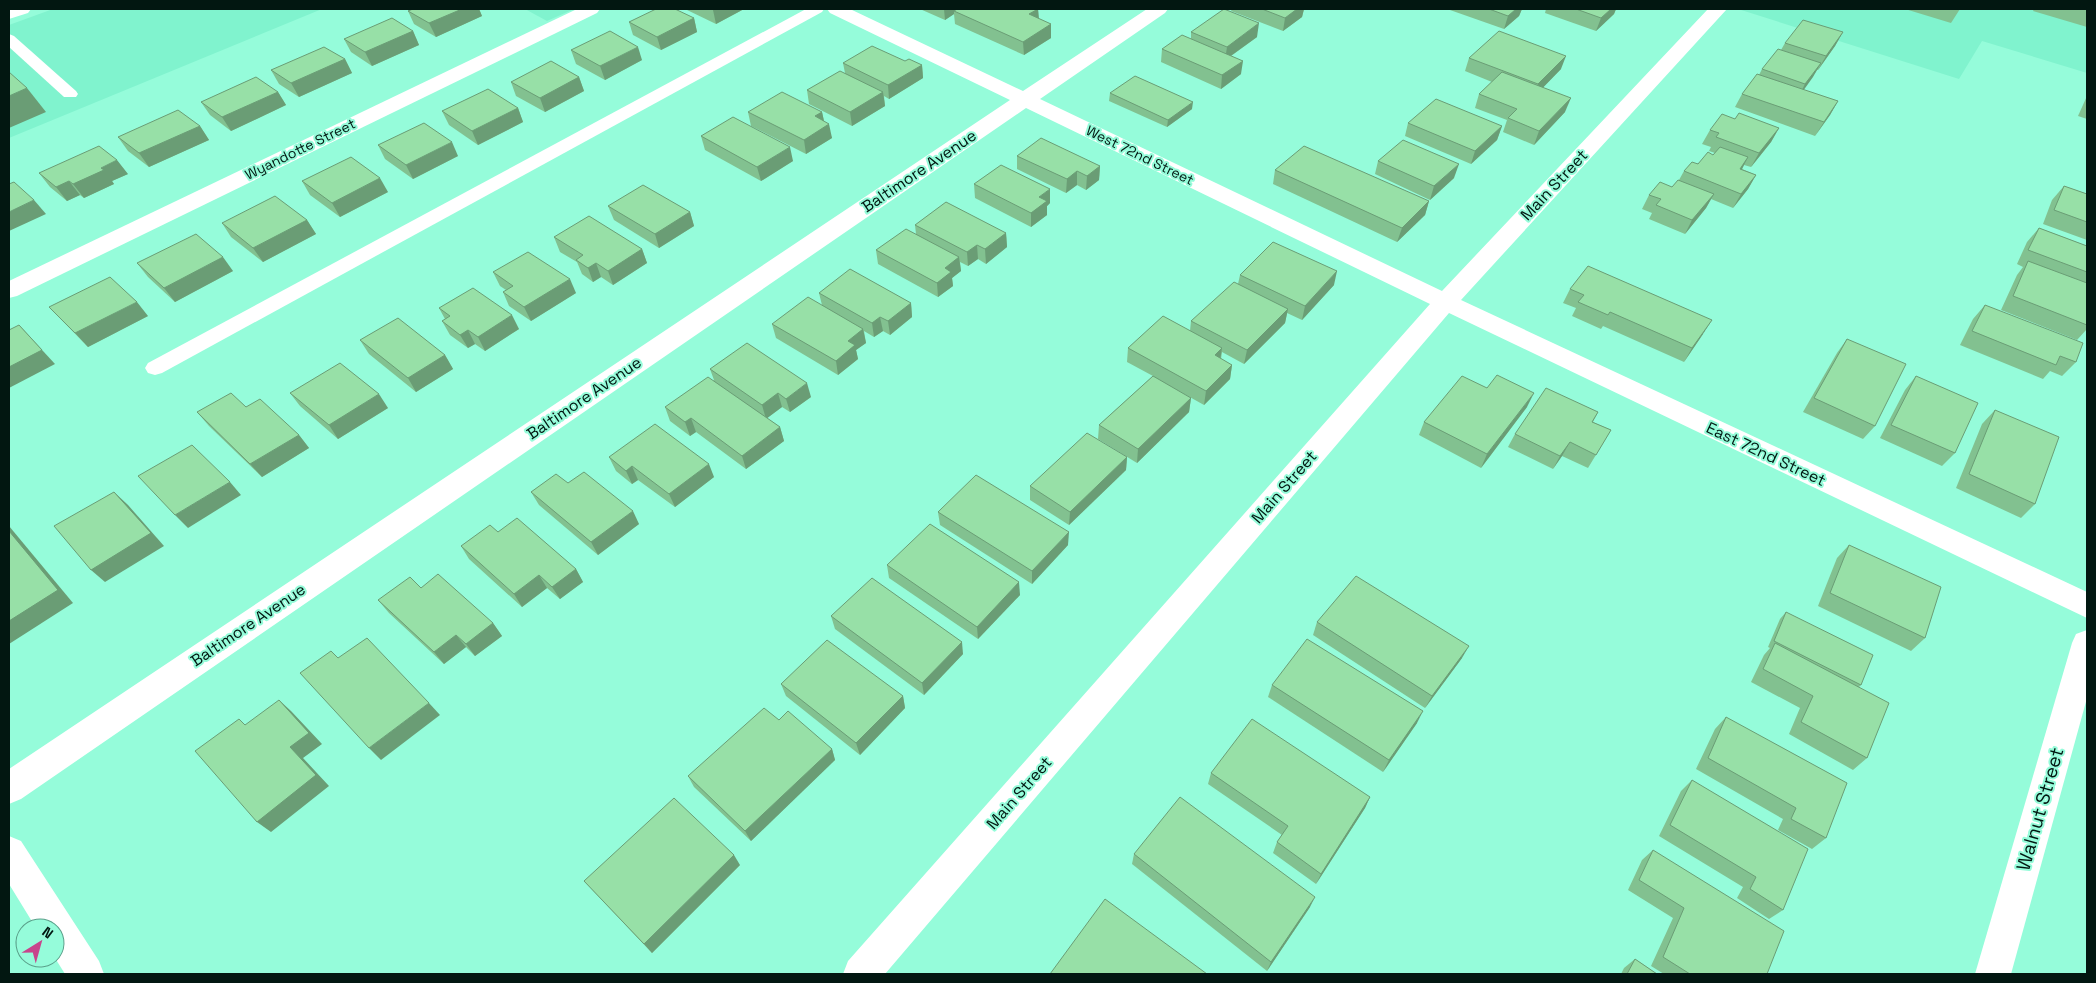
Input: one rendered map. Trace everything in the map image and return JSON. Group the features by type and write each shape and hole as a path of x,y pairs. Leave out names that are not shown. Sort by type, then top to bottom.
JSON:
{"street":[{"path":"9,14 22,9"},
{"name":"Wyandotte Street","path":"9,290 591,9"},
{"name":"West 72nd Street","path":"836,9 1445,302"},
{"name":"Baltimore Avenue","path":"9,788 1159,9"},
{"name":"Main Street","path":"861,974 1445,302 1718,9"},
{"name":"East 72nd Street","path":"1445,302 2087,606"},
{"name":"Walnut Street","path":"1993,974 2087,643"},
{"path":"9,853 86,974"}],"lane":[{"path":"155,368 817,9"},
{"path":"9,39 70,94"}],"shaded area":[{"path":"53,9 322,9 9,138 9,25"},
{"path":"525,9 574,9 547,21"},
{"path":"1738,9 2087,9 2087,73 1982,41 1959,79"}],"building":[{"path":"413,9 462,9 429,23 408,11"},
{"path":"656,9 675,9 694,18 657,37 629,22"},
{"path":"957,9 1038,9 1029,14 1051,24 1023,42 954,11"},
{"path":"1224,9 1259,23 1227,47 1191,32"},
{"path":"1262,9 1297,9 1285,18"},
{"path":"1489,9 1516,9 1508,16"},
{"path":"1576,9 1611,9 1601,18"},
{"path":"392,18 413,31 365,52 344,39"},
{"path":"1803,20 1843,32 1826,56 1785,43"},
{"path":"610,31 638,47 600,66 571,50"},
{"path":"1499,31 1566,56 1538,84 1469,58"},
{"path":"1182,35 1243,61 1222,75 1162,49"},
{"path":"872,46 905,61 909,59 922,65 888,85 843,63"},
{"path":"324,47 345,59 291,83 271,70"},
{"path":"1778,49 1821,63 1805,84 1762,69"},
{"path":"551,61 579,77 540,98 511,82"},
{"path":"840,71 883,92 850,112 807,90"},
{"path":"9,72 27,88 9,96"},
{"path":"1502,72 1571,98 1539,131 1508,118 1517,109 1479,94"},
{"path":"1757,74 1838,101 1824,122 1742,94"},
{"path":"1135,76 1193,102 1168,120 1110,93"},
{"path":"256,77 278,92 222,117 201,102"},
{"path":"488,89 518,108 472,131 442,111"},
{"path":"782,92 822,112 815,116 829,124 804,140 748,112"},
{"path":"1436,99 1502,126 1475,151 1408,123"},
{"path":"178,110 200,126 139,153 118,137"},
{"path":"1739,113 1779,128 1759,153 1716,137 1719,133 1710,130 1722,114 1735,119"},
{"path":"733,117 790,147 757,167 701,136"},
{"path":"424,123 452,142 406,165 378,145"},
{"path":"1041,138 1100,166 1087,176 1077,171 1067,179 1017,156"},
{"path":"1403,140 1459,164 1434,186 1378,161"},
{"path":"99,146 117,160 101,168 104,170 73,184 69,181 56,187 39,173"},
{"path":"1304,146 1429,201 1402,228 1275,170"},
{"path":"1720,147 1748,157 1740,169 1756,175 1741,194 1684,171 1692,162 1698,164 1708,152 1713,155"},
{"path":"351,157 380,178 332,203 302,181"},
{"path":"1001,165 1050,189 1039,197 1047,201 1031,213 974,184"},
{"path":"1678,180 1714,194 1692,220 1656,205 1661,199 1649,195 1660,182 1672,187"},
{"path":"14,182 34,200 9,212 9,184"},
{"path":"643,185 690,212 655,234 608,206"},
{"path":"2064,186 2087,194 2087,222 2054,210"},
{"path":"275,196 307,220 253,248 222,223"},
{"path":"946,202 1006,233 985,249 977,245 967,252 915,225"},
{"path":"589,216 642,249 608,271 596,263 588,268 576,260 583,255 554,237"},
{"path":"2039,228 2087,246 2087,272 2028,250"},
{"path":"906,229 959,257 945,268 951,272 937,283 876,250"},
{"path":"196,234 223,257 164,288 137,263"},
{"path":"1273,242 1337,271 1305,306 1240,275"},
{"path":"528,252 570,279 524,307 503,292 513,286 493,272"},
{"path":"2028,261 2087,283 2087,325 2013,296"},
{"path":"1588,266 1712,320 1692,348 1610,312 1608,315 1578,302 1584,295 1570,289"},
{"path":"850,269 911,303 888,321 880,317 872,323 819,293"},
{"path":"110,277 137,302 75,333 49,307"},
{"path":"1234,282 1288,309 1247,350 1191,321"},
{"path":"473,288 512,315 478,337 468,330 460,335 442,321 450,316 439,308"},
{"path":"808,297 863,329 848,341 855,345 836,361 772,324"},
{"path":"1985,305 2083,343 2076,362 2060,356 2056,365 1972,331"},
{"path":"1163,316 1222,348 1215,355 1232,365 1206,391 1128,348"},
{"path":"398,318 445,355 408,378 360,340"},
{"path":"19,325 42,350 9,367 9,330"},
{"path":"1847,339 1906,364 1875,426 1814,398"},
{"path":"747,343 807,383 786,399 778,393 762,405 710,369"},
{"path":"340,363 379,394 329,425 290,393"},
{"path":"1497,375 1534,393 1487,454 1424,422 1462,376 1487,388"},
{"path":"1153,376 1191,398 1138,449 1099,425"},
{"path":"1916,376 1978,403 1955,453 1891,425"},
{"path":"708,377 780,427 742,456 691,418 685,422 665,407"},
{"path":"1546,388 1598,412 1592,422 1611,430 1596,455 1570,442 1560,456 1515,434"},
{"path":"231,393 246,407 260,399 299,435 250,464 197,412"},
{"path":"1995,410 2059,437 2035,504 1969,474"},
{"path":"655,424 709,464 669,494 632,466 626,471 609,457"},
{"path":"1087,433 1127,457 1070,512 1030,486"},
{"path":"192,445 230,482 175,515 138,476"},
{"path":"584,472 633,511 591,542 531,492 556,474 568,483"},
{"path":"976,475 1069,532 1032,571 938,512"},
{"path":"114,492 151,533 91,570 54,526"},
{"path":"517,518 576,569 552,587 539,575 514,594 461,546 490,525 498,532"},
{"path":"930,524 1019,582 977,627 887,565"},
{"path":"9,531 58,590 9,621"},
{"path":"1849,545 1941,587 1925,638 1830,593"},
{"path":"438,574 493,623 466,644 456,635 434,652 378,600 410,577 421,588"},
{"path":"1356,576 1469,646 1432,696 1317,622"},
{"path":"872,578 962,642 922,683 831,616"},
{"path":"1786,612 1873,655 1861,685 1774,641"},
{"path":"367,638 429,703 369,748 300,673 331,651 338,658"},
{"path":"1307,639 1423,711 1389,760 1272,685"},
{"path":"827,640 903,696 856,743 781,684"},
{"path":"1775,643 1889,703 1867,758 1801,722 1813,696 1763,669"},
{"path":"279,700 309,733 290,747 316,775 257,822 195,751 239,719 245,725"},
{"path":"764,708 779,720 788,711 832,749 745,831 688,776"},
{"path":"1726,717 1847,783 1826,838 1791,819 1796,808 1708,758"},
{"path":"1252,719 1370,797 1321,874 1277,842 1288,826 1211,773"},
{"path":"1692,780 1808,849 1783,910 1750,889 1756,877 1670,825"},
{"path":"1180,797 1315,897 1271,962 1134,854"},
{"path":"674,798 734,855 644,944 584,881"},
{"path":"1653,850 1784,931 1767,974 1690,974 1663,957 1684,908 1639,880"},
{"path":"1105,899 1207,974 1050,974"},
{"path":"1635,959 1657,974 1627,974"}]}
